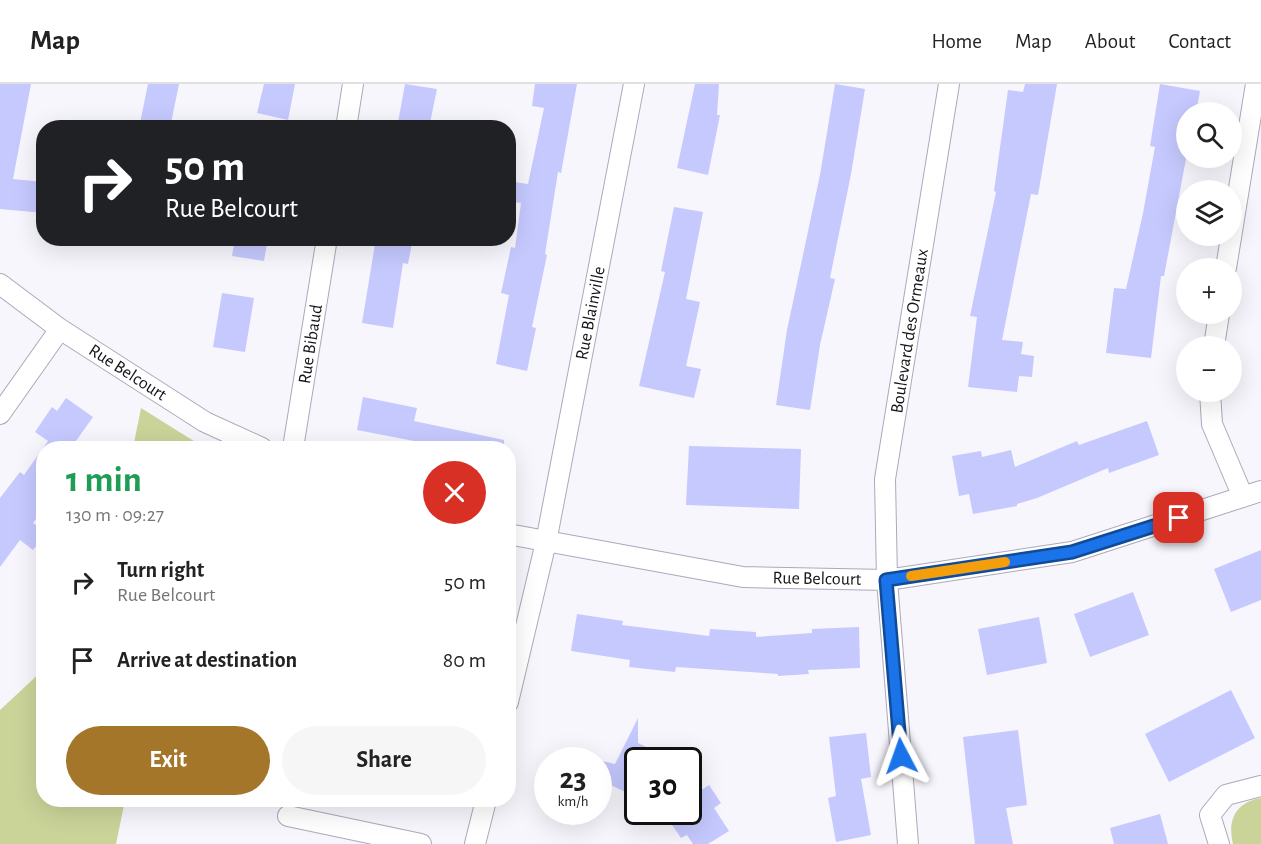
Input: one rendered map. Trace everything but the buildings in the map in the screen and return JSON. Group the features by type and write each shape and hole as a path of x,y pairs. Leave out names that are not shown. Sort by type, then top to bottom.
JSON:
{"street":[{"path":"347,120 353,84"},
{"name":"Rue Blainville","path":"516,668 546,542 634,84"},
{"name":"Boulevard des Ormeaux","path":"908,844 886,580 885,479 949,84"},
{"path":"1228,258 1256,84"},
{"name":"Rue Bibaud","path":"294,441 326,246"},
{"name":"Rue Belcourt","path":"0,284 60,329 205,422 247,441"},
{"path":"0,414 60,329"},
{"path":"1211,402 1212,424 1252,494"},
{"name":"Rue Belcourt","path":"516,536 744,577 886,580 1072,552 1252,494"},
{"path":"1219,844 1210,815 1226,795 1261,786"},
{"path":"475,844 484,807"},
{"path":"288,816 421,844"}],"green space":[{"path":"141,408 194,441 134,441"},
{"path":"36,677 36,807 124,807 116,844 0,844 0,710"},
{"path":"1261,798 1261,844 1233,844 1231,827 1235,814 1245,804"}],"slow traffic":[{"path":"911,576 1005,562"}],"route":[{"path":"901,756 890,602 886,580 1072,552 1179,518"}]}
